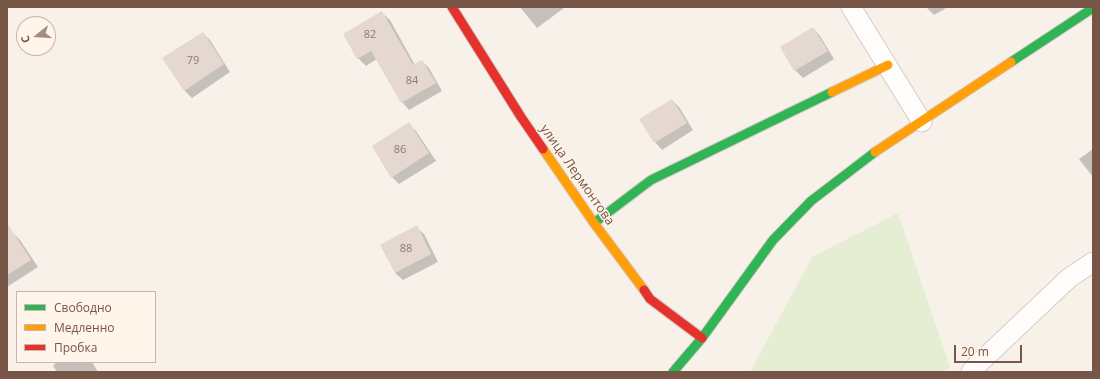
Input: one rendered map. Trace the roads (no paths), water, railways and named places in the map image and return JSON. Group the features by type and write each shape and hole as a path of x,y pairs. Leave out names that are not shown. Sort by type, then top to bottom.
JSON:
{"street":[{"name":"улица Лермонтова","path":"452,7 521,117 594,223 650,298 702,338"},
{"path":"851,7 922,122"},
{"path":"673,372 702,338 773,240 811,201 876,151 1093,8"},
{"path":"594,223 651,180 888,65"},
{"path":"971,372 1069,278 1093,262"}]}
